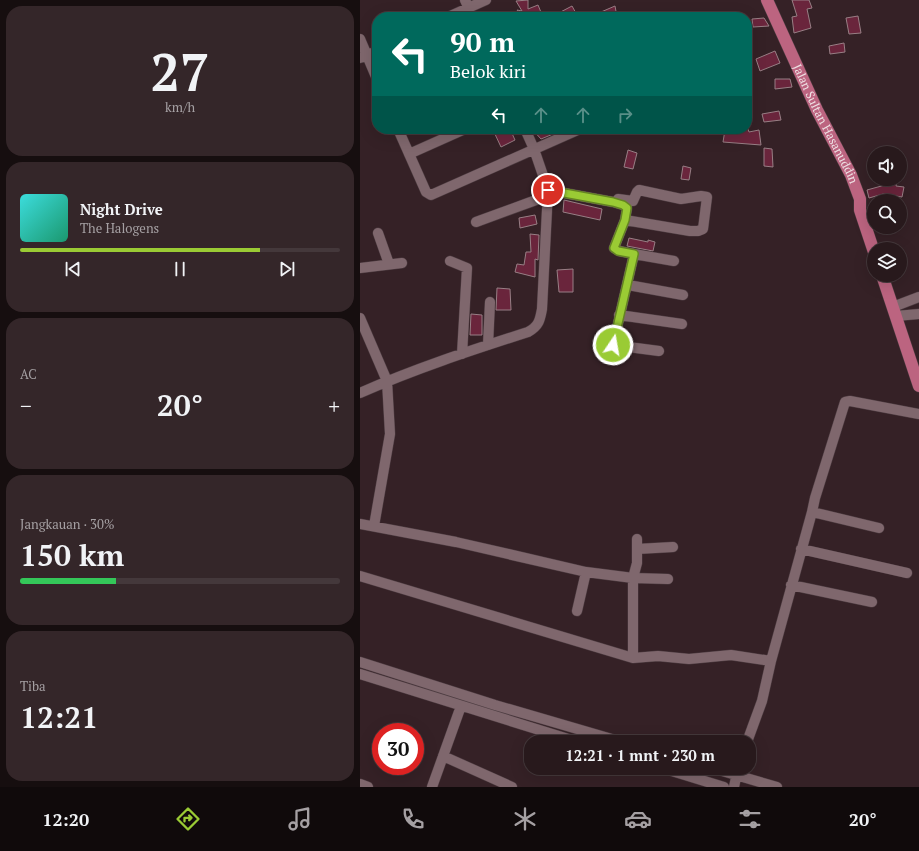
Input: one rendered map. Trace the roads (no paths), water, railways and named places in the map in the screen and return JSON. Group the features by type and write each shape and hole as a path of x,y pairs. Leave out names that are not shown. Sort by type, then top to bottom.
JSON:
{"main road":[{"name":"Jalan Sultan Hasanuddin","path":"767,0 817,110 851,175 860,199 860,210 871,242"},
{"path":"860,199 865,207 877,242"},
{"path":"885,282 919,366"},
{"path":"890,282 919,386"}],"street":[{"path":"455,12 467,4 486,0"},
{"path":"360,39 364,57 372,71"},
{"path":"400,134 426,192 431,195 568,134"},
{"path":"409,154 454,134"},
{"path":"360,393 387,381 528,332 535,328 539,322 542,309 548,193 534,149 527,134"},
{"path":"613,202 617,199 633,201 639,190 681,199 701,196 707,197 703,229 698,231 625,220"},
{"path":"476,222 548,193 613,202 627,208 625,220 614,248 618,251 674,261"},
{"path":"378,233 389,264"},
{"path":"634,254 613,345 659,351"},
{"path":"450,261 467,268 462,354"},
{"path":"360,268 402,263"},
{"path":"628,285 683,295"},
{"path":"898,312 919,297"},
{"path":"488,345 490,302"},
{"path":"898,312 919,314"},
{"path":"619,315 682,324"},
{"path":"360,318 387,381 390,434 374,526"},
{"path":"750,735 762,701 771,661 815,498 846,401 919,414"},
{"path":"812,512 879,528"},
{"path":"360,524 456,542 586,572 633,578 668,579"},
{"path":"633,658 633,578 637,563 637,539"},
{"path":"637,549 673,547"},
{"path":"801,549 907,574"},
{"path":"577,611 586,572"},
{"path":"360,576 633,658 658,656 690,659 731,656 771,661"},
{"path":"792,585 872,602"},
{"path":"360,662 495,705 598,735"},
{"path":"360,674 555,735"},
{"path":"432,787 461,706"},
{"path":"444,756 512,787"},
{"path":"685,775 724,787"},
{"path":"736,778 777,787"},
{"path":"360,784 368,787"}]}
